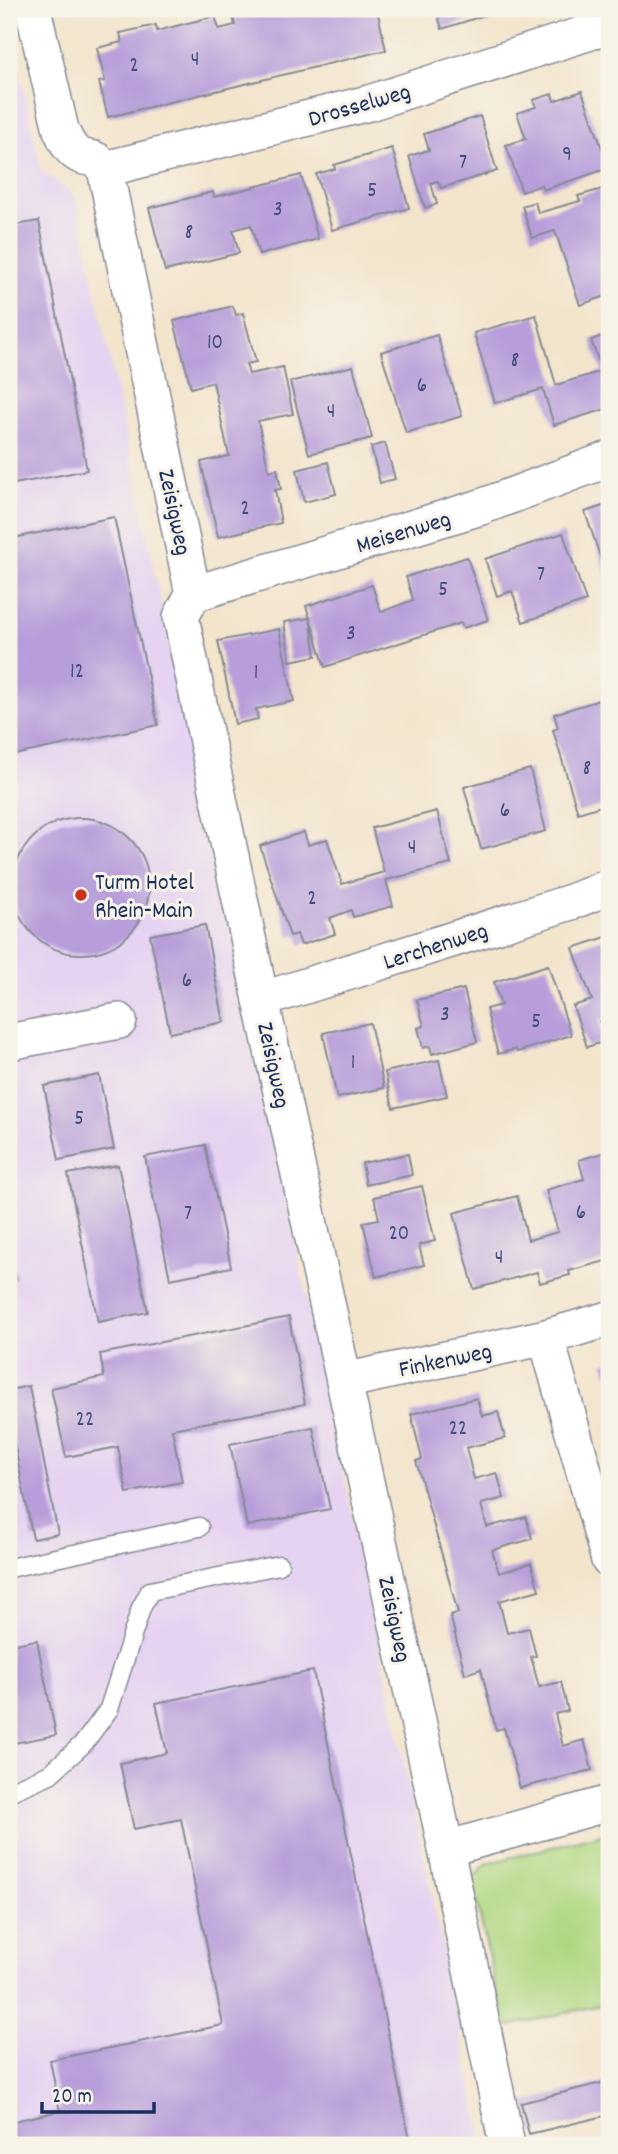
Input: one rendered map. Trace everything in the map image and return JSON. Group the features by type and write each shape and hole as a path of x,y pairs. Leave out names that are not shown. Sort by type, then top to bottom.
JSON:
{"street":[{"path":"33,9 61,130 68,145 78,154 92,156 105,169"},
{"name":"Drosselweg","path":"105,169 369,103 609,26"},
{"name":"Zeisigweg","path":"105,169 193,594 181,617 261,1000 446,1849 507,2145"},
{"name":"Meisenweg","path":"193,594 481,508 609,459"},
{"name":"Lerchenweg","path":"261,1000 571,902 609,887"},
{"path":"9,1042 119,1021"},
{"name":"Finkenweg","path":"344,1381 546,1337 609,1319"},
{"path":"546,1337 609,1560"},
{"path":"446,1849 609,1803"}],"lane":[{"path":"9,1568 198,1527"},
{"path":"9,1792 50,1774 84,1743 109,1709 141,1608 150,1591 279,1565"}],"shaded area":[{"path":"9,22 41,169 76,197 484,2145 9,2145"}],"green space":[{"path":"609,1832 609,2003 504,2027 472,1879 486,1864"}],"building":[{"path":"254,9 377,9 386,50 108,117 99,82 105,81 97,48 122,42 120,33 156,25 157,31 215,16 219,29 235,25 232,14"},
{"path":"436,9 504,9 442,29"},
{"path":"582,91 609,168 543,190 541,185 522,192 506,145 526,139 517,113 536,107 533,100 552,94 554,101"},
{"path":"480,116 497,171 441,188 438,181 431,183 437,204 425,208 409,156 429,150 424,134"},
{"path":"392,148 409,208 332,230 316,174 335,169 334,165"},
{"path":"301,175 318,239 259,255 251,225 233,230 239,253 165,271 149,208 213,192 214,197"},
{"path":"609,187 609,295 580,305 555,231 532,238 522,206 535,202 538,213 580,201 578,196"},
{"path":"39,221 87,470 9,485 9,226"},
{"path":"233,306 236,315 243,313 256,362 246,364 249,374 283,367 293,414 258,421 269,471 277,469 281,489 275,490 281,523 218,537 201,462 229,456 213,382 191,388 174,321"},
{"path":"536,315 556,385 602,371 591,340 609,334 609,408 554,425 543,389 495,403 474,333"},
{"path":"437,335 462,416 406,433 381,352"},
{"path":"353,366 372,438 309,454 290,382"},
{"path":"385,443 395,479 380,483 371,447"},
{"path":"328,462 336,494 304,502 297,470"},
{"path":"609,504 609,583 585,512"},
{"path":"114,517 158,725 9,756 9,539"},
{"path":"563,533 586,601 523,622 512,591 497,596 485,559"},
{"path":"467,557 488,620 463,628 461,623 325,667 306,606 372,585 381,612 413,600 406,577"},
{"path":"310,618 316,656 290,661 284,622"},
{"path":"279,629 294,701 256,709 258,719 235,724 218,641"},
{"path":"609,697 609,809 605,810 604,805 578,813 553,730 558,728 554,714"},
{"path":"530,769 546,831 481,849 464,787"},
{"path":"437,811 451,864 386,880 393,906 353,917 351,910 330,918 335,934 301,945 297,934 290,936 260,846 304,832 308,845 327,839 342,884 384,872 372,828"},
{"path":"81,818 107,823 129,838 144,860 149,886 144,912 129,934 107,949 81,954 55,949 33,934 18,912 13,886 18,860 33,838 55,823"},
{"path":"205,925 224,1022 170,1033 150,935"},
{"path":"609,936 609,1018 599,1021 606,1041 587,1047 573,1006 592,1000 573,948"},
{"path":"548,965 571,1035 517,1052 516,1049 498,1054 486,1009 501,1005 494,982"},
{"path":"464,989 477,1042 432,1054 430,1046 423,1048 418,1028 424,1026 417,1000"},
{"path":"370,1023 384,1088 337,1098 323,1033"},
{"path":"439,1060 447,1096 393,1108 385,1072"},
{"path":"99,1075 114,1149 59,1160 44,1086"},
{"path":"205,1145 231,1267 170,1279 145,1157"},
{"path":"609,1151 609,1260 569,1271 570,1275 540,1283 537,1272 474,1289 454,1213 517,1196 528,1240 558,1232 546,1190 584,1179 579,1160"},
{"path":"408,1154 412,1175 366,1185 362,1163"},
{"path":"118,1165 148,1312 98,1322 68,1174"},
{"path":"422,1186 435,1241 419,1245 424,1265 376,1277 363,1222 379,1219 374,1197"},
{"path":"9,1249 16,1279 9,1281"},
{"path":"289,1317 305,1404 172,1429 182,1482 127,1493 118,1447 66,1457 51,1388 104,1377 100,1354"},
{"path":"609,1361 609,1379 604,1363"},
{"path":"29,1386 58,1534 33,1539 9,1416 9,1390"},
{"path":"477,1398 482,1416 498,1412 505,1438 466,1448 474,1479 497,1473 504,1498 481,1504 487,1527 526,1517 532,1539 492,1550 499,1573 531,1563 539,1590 499,1601 507,1633 529,1628 536,1656 531,1657 539,1687 561,1682 568,1711 555,1714 563,1746 584,1740 592,1770 520,1788 504,1728 496,1730 481,1669 465,1674 450,1615 458,1613 416,1461 422,1459 411,1414"},
{"path":"313,1427 330,1509 247,1526 230,1444"},
{"path":"37,1640 56,1735 9,1744 9,1645"},
{"path":"313,1671 411,2145 9,2145 9,2122 60,2111 50,2060 223,2025 181,1819 134,1829 120,1763 167,1753 156,1703"},
{"path":"609,2081 609,2115 529,2134 521,2103"}],"place":[{"name":"Turm Hotel Rhein-Main","path":"81,895"}]}
